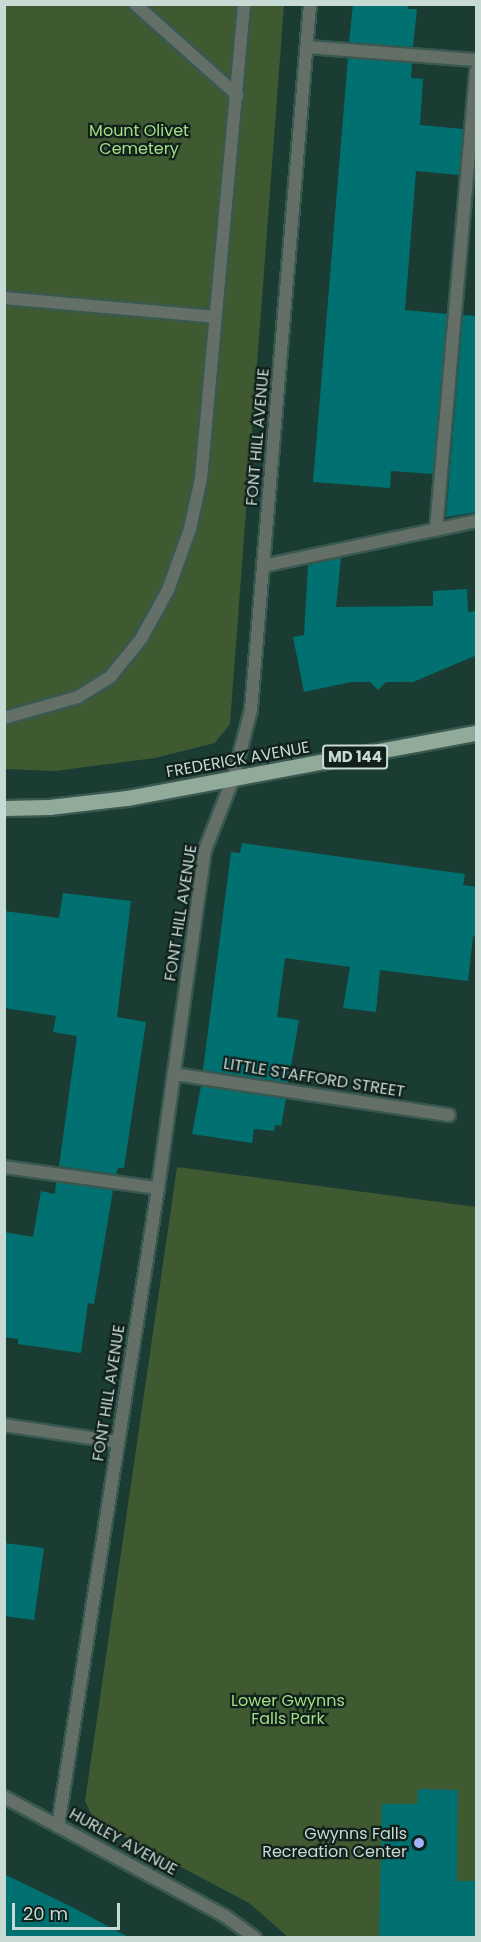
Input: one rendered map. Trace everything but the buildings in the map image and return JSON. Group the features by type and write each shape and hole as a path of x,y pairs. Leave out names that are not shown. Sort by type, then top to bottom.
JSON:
{"main road":[{"name":"FREDERICK AVENUE","path":"4,808 49,807 127,798 477,733"}],"street":[{"path":"135,4 237,95"},
{"path":"4,718 78,697 111,676 141,639 168,590 190,529 201,478 244,4"},
{"name":"FONT HILL AVENUE","path":"58,1826 158,1188 206,850 233,779 251,710 310,4"},
{"path":"306,47 477,60"},
{"path":"436,530 477,71"},
{"path":"4,298 215,317"},
{"path":"263,566 477,522"},
{"name":"LITTLE STAFFORD STREET","path":"174,1074 449,1115"},
{"path":"4,1167 158,1188"},
{"path":"4,1425 118,1442"},
{"name":"HURLEY AVENUE","path":"4,1797 225,1916 255,1938"}],"green space":[{"name":"Mount Olivet Cemetery","path":"5,5 284,5 230,724 215,743 155,758 55,771 5,769"},
{"name":"Lower Gwynns Falls Park","path":"177,1167 476,1207 476,1937 288,1937 249,1903 94,1821 85,1801"}],"place":[{"name":"Gwynns Falls Recreation Center","path":"419,1843"}]}
